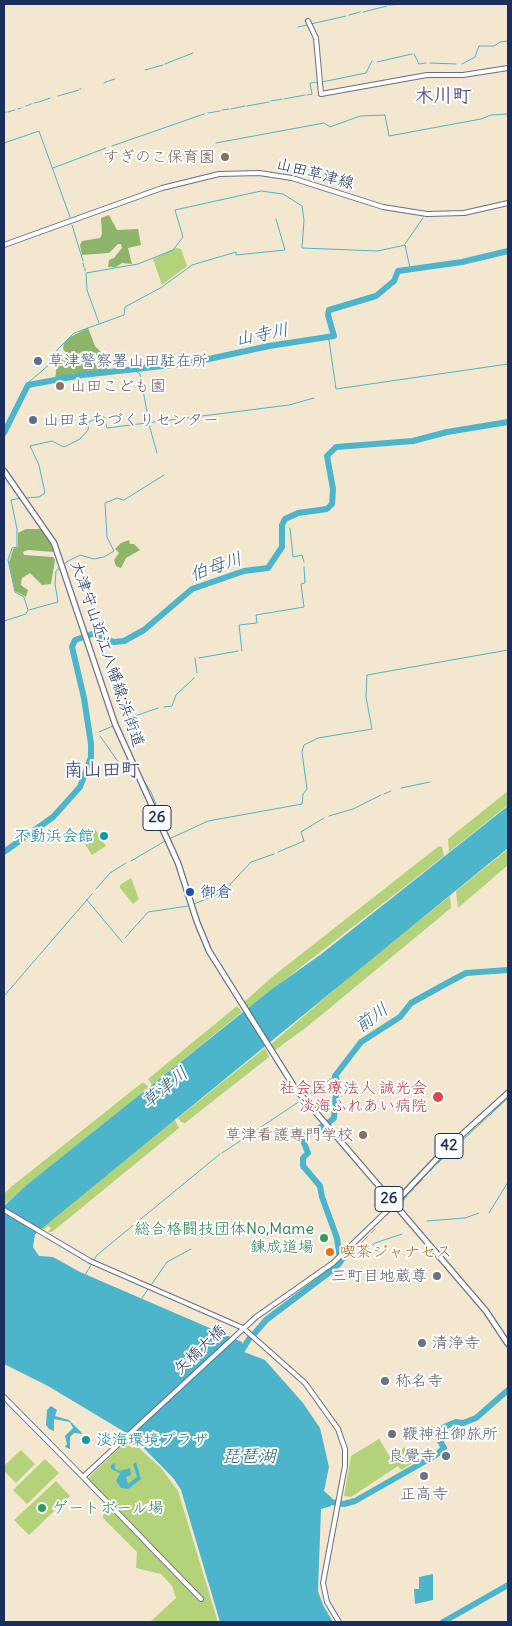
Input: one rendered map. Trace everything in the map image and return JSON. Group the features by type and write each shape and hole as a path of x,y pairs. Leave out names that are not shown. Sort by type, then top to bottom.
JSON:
{"main road":[{"name":"大津守山近江八幡線;浜街道","path":"4,471 54,543 116,726 178,864 204,940 271,1052 300,1094 497,1324 508,1344"},
{"name":"42","path":"394,1204 446,1149 508,1093"}],"street":[{"path":"308,21 316,38 321,94 427,75 463,75 508,68"},
{"name":"山田草津線","path":"4,245 162,188 219,174 259,173 285,177 383,207 427,214 464,213 508,203"},
{"name":"矢橋大橋","path":"83,1477 256,1316 306,1284 342,1256 394,1204"},
{"path":"4,1210 95,1264 243,1328 250,1332 305,1382 338,1430 344,1445 345,1460 323,1582 327,1602 339,1622"},
{"path":"4,1397 201,1599"}],"green space":[{"path":"109,215 117,230 138,229 141,245 128,248 132,264 122,263 116,267 108,267 109,260 114,258 122,248 121,244 118,244 109,253 82,255 80,245 82,241 100,238 102,234 101,218"},
{"path":"176,248 181,249 187,266 162,285 153,259"},
{"path":"88,328 95,346 107,358 108,371 77,375 73,373 69,377 55,379 57,365 54,358 56,355 64,361 68,358 67,367 81,361 88,362 88,356 67,356 63,348 64,343 70,337"},
{"path":"26,529 41,529 53,546 54,552 28,550 23,552 24,555 53,557 55,560 51,584 42,585 30,573 22,578 21,585 28,590 26,597 15,591 9,563 13,549 18,547 18,533"},
{"path":"129,540 130,544 134,544 140,550 126,558 121,568 116,566 114,560 119,553 115,549 121,543"},
{"path":"508,791 508,805 449,852 448,839"},
{"path":"95,829 106,846 92,855 81,838"},
{"path":"439,846 442,847 444,856 247,1009 244,1002 272,977"},
{"path":"508,849 508,865 458,908 456,891"},
{"path":"131,878 139,899 133,904 120,888 120,885"},
{"path":"450,896 451,908 308,1026 274,1051 270,1045 361,967"},
{"path":"237,1006 242,1012 152,1085 148,1079"},
{"path":"265,1048 269,1057 185,1123 181,1122 178,1118"},
{"path":"143,1082 149,1087 4,1205 4,1194 11,1187"},
{"path":"175,1120 179,1128 52,1232 48,1232 51,1228 48,1226 44,1230 41,1228"},
{"path":"129,1439 161,1468 178,1491 218,1622 150,1622 176,1598 172,1586 161,1574 136,1568 137,1552 103,1518 104,1508 109,1502 88,1480"},
{"path":"379,1439 390,1457 405,1447 412,1461 411,1464 401,1470 398,1466 351,1497 344,1496 351,1456"},
{"path":"21,1450 35,1464 16,1483 4,1471 4,1466"},
{"path":"45,1459 59,1473 27,1504 13,1490"},
{"name":"ゲートボール場","path":"56,1481 70,1496 29,1535 14,1520"}],"water":[{"name":"琵琶湖","path":"508,806 508,848 35,1234 33,1247 39,1256 53,1257 80,1272 242,1342 244,1352 265,1360 303,1403 320,1428 329,1467 324,1491 332,1498 331,1506 321,1509 318,1591 323,1605 333,1622 220,1622 181,1490 174,1479 133,1437 48,1386 4,1364 4,1206 28,1184 272,989 320,955"},
{"path":"51,1406 57,1410 55,1416 69,1420 83,1434 74,1433 70,1437 70,1449 65,1447 67,1444 65,1436 73,1428 70,1422 54,1419 54,1431 46,1425 47,1410"},
{"path":"136,1462 141,1479 128,1489 121,1488 116,1481 120,1473 111,1469 111,1465 115,1463 115,1469 120,1471 130,1468 131,1475 126,1477 128,1484 137,1477 133,1464"},
{"path":"433,1574 433,1600 415,1604 414,1589 419,1589 419,1577"}],"waterway":[{"path":"389,5 406,4"},
{"path":"363,12 387,6"},
{"path":"349,15 360,12"},
{"path":"311,24 346,16"},
{"path":"298,27 307,25"},
{"path":"462,64 475,57 479,46 494,46 500,42 508,41"},
{"path":"165,64 193,53"},
{"path":"377,62 412,54"},
{"path":"414,54 419,64 426,63"},
{"path":"322,82 366,73 372,61"},
{"path":"430,63 456,64"},
{"path":"145,70 163,65"},
{"path":"109,81 115,79"},
{"path":"104,83 108,81"},
{"path":"307,95 312,94 310,83 318,82"},
{"path":"58,96 79,90"},
{"path":"284,99 305,95"},
{"path":"39,102 50,98"},
{"path":"271,101 282,99"},
{"path":"34,103 38,102"},
{"path":"247,106 269,102"},
{"path":"26,106 31,104"},
{"path":"231,109 245,106"},
{"path":"222,110 229,109"},
{"path":"8,112 15,110"},
{"path":"208,113 220,111"},
{"path":"112,146 204,114"},
{"path":"216,143 324,123 330,127 360,116 385,115 389,136 481,119 491,115 508,114"},
{"path":"4,143 39,131 70,217"},
{"path":"53,168 106,148"},
{"path":"99,323 87,290 86,273 138,264 173,250 183,237 175,210 261,191 283,194 302,206 304,220 302,248 378,251 405,245 410,268"},
{"path":"405,244 423,218"},
{"path":"28,385 30,381 50,364 58,349 74,333 124,315 125,307 162,287 192,265 236,252 236,255 285,250 276,219"},
{"path":"72,225 83,261"},
{"name":"山寺川","path":"4,433 28,385 82,375 190,363 269,346 334,336 328,315 329,310 376,296 394,281 398,271 462,262 508,251"},
{"path":"83,263 84,267"},
{"path":"329,340 336,389 508,364"},
{"path":"134,370 140,374 150,428 157,453"},
{"path":"25,498 39,497 45,493 39,465 30,446 52,441 64,447 80,439 88,430 89,422 95,419 104,417 107,428 289,405 314,398"},
{"name":"伯母川","path":"4,852 53,817 80,787 91,757 91,744 84,698 72,647 75,640 92,634 114,642 124,641 144,630 192,589 244,571 268,568 282,547 282,525 285,519 298,513 327,509 332,504 333,489 327,456 336,447 413,441 447,432 508,422"},
{"path":"29,610 58,602 55,584 56,571 68,561 80,555 94,559 104,557 114,551 107,537 105,503 117,498 124,500 164,475"},
{"path":"4,621 26,614 28,610 24,597 15,592 8,560 12,548 17,547 17,529 11,500 21,498"},
{"path":"290,528 293,557 302,555 304,562"},
{"path":"242,651 239,625 257,623 256,615 304,607 301,584 305,583 304,567"},
{"path":"169,839 208,821 302,804 303,794 307,789 302,752 304,745 318,738 372,729 366,697 367,675 508,650"},
{"path":"199,658 238,651"},
{"path":"195,658 197,673"},
{"path":"164,707 172,706 176,695 194,678"},
{"path":"135,716 158,708"},
{"path":"99,732 113,726"},
{"path":"100,736 122,767"},
{"path":"125,770 136,778"},
{"path":"144,781 151,792 169,838"},
{"path":"401,788 430,782"},
{"path":"384,794 391,791"},
{"path":"329,816 353,809 381,795"},
{"path":"278,852 304,841 301,832 324,818"},
{"path":"131,861 165,841"},
{"path":"194,904 223,892 251,862 274,854"},
{"path":"96,889 110,873 126,863"},
{"path":"4,996 92,894"},
{"path":"87,900 122,942"},
{"path":"125,938 148,912 188,906"},
{"name":"前川","path":"328,1123 334,1118 337,1080 335,1076 361,1042 400,1017 411,1003 466,973 508,970"},
{"path":"306,1097 335,1076"},
{"path":"438,1163 508,1098"},
{"path":"222,1153 300,1101"},
{"name":"前川","path":"324,1125 302,1138 308,1153 303,1158 303,1166 320,1186 322,1197 337,1238 339,1253"},
{"path":"85,1275 97,1255 220,1154"},
{"path":"430,1171 436,1164"},
{"path":"424,1177 427,1174"},
{"path":"415,1187 422,1180"},
{"path":"489,1213 508,1182"},
{"path":"408,1194 414,1189"},
{"path":"401,1203 407,1196"},
{"path":"427,1221 465,1218 479,1213"},
{"path":"371,1233 375,1229"},
{"path":"341,1263 355,1253 368,1249 375,1243 402,1234"},
{"path":"357,1247 368,1236"},
{"path":"142,1298 167,1262 191,1249"},
{"path":"341,1261 355,1249"},
{"name":"前川","path":"338,1265 341,1261"},
{"name":"前川","path":"255,1333 266,1320 335,1268"},
{"name":"前川","path":"239,1355 249,1339"},
{"path":"331,1502 344,1504 355,1501 436,1455 444,1448 440,1441 440,1434 444,1427 456,1422 463,1423 476,1418 508,1390"},
{"path":"443,1622 508,1585"}],"place":[{"name":"すぎのこ保育園","path":"225,157"},
{"name":"草津警察署山田駐在所","path":"38,361"},
{"name":"山田こども園","path":"60,386"},
{"name":"山田まちづくりセンター","path":"33,420"},
{"name":"不動浜会館","path":"104,836"},
{"name":"御倉","path":"190,892"},
{"name":"社会医療法人 誠光会 淡海ふれあい病院","path":"438,1097"},
{"name":"草津看護専門学校","path":"363,1135"},
{"name":"総合格闘技団体No,Mame 錬成道場","path":"324,1238"},
{"name":"喫茶ジャナセス","path":"330,1252"},
{"name":"三町目地蔵尊","path":"437,1276"},
{"name":"清浄寺","path":"422,1343"},
{"name":"称名寺","path":"385,1381"},
{"name":"鞭神社御旅所","path":"392,1434"},
{"name":"淡海環境プラザ","path":"86,1440"},
{"name":"良覺寺","path":"446,1456"},
{"name":"正高寺","path":"424,1476"},
{"name":"ゲートボール場","path":"42,1508"}],"district":[{"name":"木川町","path":"443,97"},
{"name":"南山田町","path":"102,771"}],"water label":[{"name":"草津川","path":"165,1088"}]}
